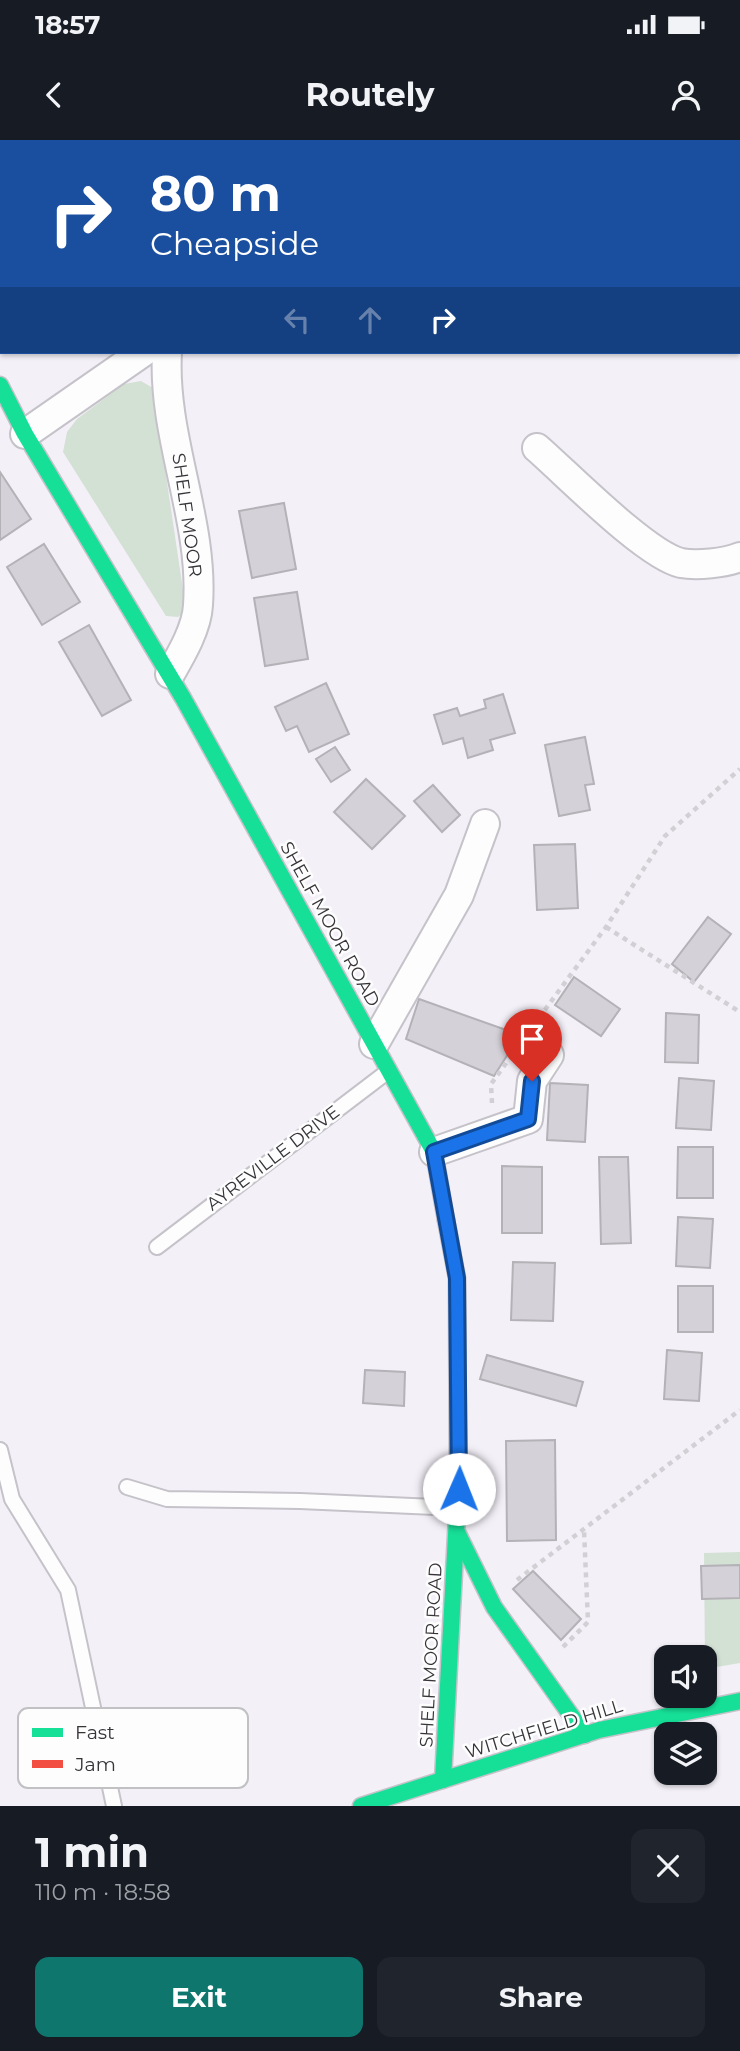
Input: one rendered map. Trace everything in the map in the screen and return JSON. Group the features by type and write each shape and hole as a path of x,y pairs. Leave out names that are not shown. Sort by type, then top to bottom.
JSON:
{"main road":[{"name":"SHELF MOOR ROAD","path":"0,384 24,434 170,674 434,1152 457,1278 458,1508 443,1780"},
{"name":"SHELF MOOR ROAD","path":"457,1532 491,1600 585,1735"},
{"name":"WITCHFIELD HILL","path":"361,1806 585,1735 740,1701"}],"street":[{"path":"24,434 140,354"},
{"name":"SHELF MOOR","path":"167,354 166,383 194,535 199,607 183,652 170,674"},
{"path":"537,448 635,536 680,563 730,561 740,557"},
{"path":"374,1044 459,895 485,824"},
{"path":"434,1152 528,1119 532,1081 549,1055"}],"lane":[{"name":"AYREVILLE DRIVE","path":"156,1247 389,1070"},
{"path":"0,1450 12,1499 68,1590 93,1708"},
{"path":"127,1487 167,1499 300,1501 458,1508"},
{"path":"110,1788 114,1806"}],"path":[{"path":"524,1039 606,928 665,836 740,769"},
{"path":"606,928 740,1012"},
{"path":"493,1132 491,1084 516,1050"},
{"path":"491,1600 740,1410"},
{"path":"538,1671 588,1622 584,1529"}],"green space":[{"path":"141,381 153,388 186,610 178,617 166,616 63,452 67,432 77,419 124,384"},
{"path":"740,1552 740,1663 717,1667 717,1645 705,1645 704,1553"}],"building":[{"path":"0,472 31,519 0,540"},
{"path":"284,503 296,569 252,578 239,511"},
{"path":"44,544 80,602 42,625 7,567"},
{"path":"297,592 308,659 265,666 254,598"},
{"path":"89,625 131,700 102,716 59,642"},
{"path":"326,683 349,734 309,752 297,726 286,731 275,707"},
{"path":"503,694 515,733 490,740 493,750 468,758 463,738 443,744 434,715 457,708 460,716 486,708 484,700"},
{"path":"585,737 594,784 585,785 590,810 559,816 545,745"},
{"path":"335,747 350,770 331,782 316,759"},
{"path":"366,779 405,816 372,849 334,812"},
{"path":"433,785 460,815 442,832 414,801"},
{"path":"575,844 578,908 537,910 534,845"},
{"path":"708,917 731,934 694,982 672,964"},
{"path":"574,977 620,1009 601,1036 555,1005"},
{"path":"419,999 520,1035 494,1076 406,1039"},
{"path":"666,1013 699,1015 698,1063 665,1062"},
{"path":"679,1078 714,1081 711,1130 676,1128"},
{"path":"550,1083 588,1085 585,1142 547,1140"},
{"path":"678,1147 713,1147 713,1198 677,1198"},
{"path":"599,1157 628,1157 631,1243 601,1244"},
{"path":"502,1166 542,1167 542,1233 502,1233"},
{"path":"678,1217 713,1219 710,1268 676,1266"},
{"path":"513,1262 555,1263 553,1321 511,1320"},
{"path":"678,1286 713,1286 713,1332 678,1332"},
{"path":"667,1350 702,1353 699,1401 664,1399"},
{"path":"487,1355 583,1382 576,1406 480,1379"},
{"path":"365,1370 405,1372 404,1406 363,1403"},
{"path":"555,1440 556,1540 507,1541 506,1441"},
{"path":"740,1565 740,1598 702,1599 701,1566"},
{"path":"533,1571 581,1619 561,1640 513,1589"}],"traffic: fast":[{"path":"0,385 25,434 183,698 434,1152 446,1220"},
{"path":"443,1780 458,1497"},
{"path":"458,1534 494,1607 585,1735"},
{"path":"361,1806 599,1730 740,1701"}],"traffic: jam":[{"path":"446,1220 457,1278 458,1497"}],"route":[{"path":"459,1489 457,1278 434,1152 528,1119 532,1081"}]}
